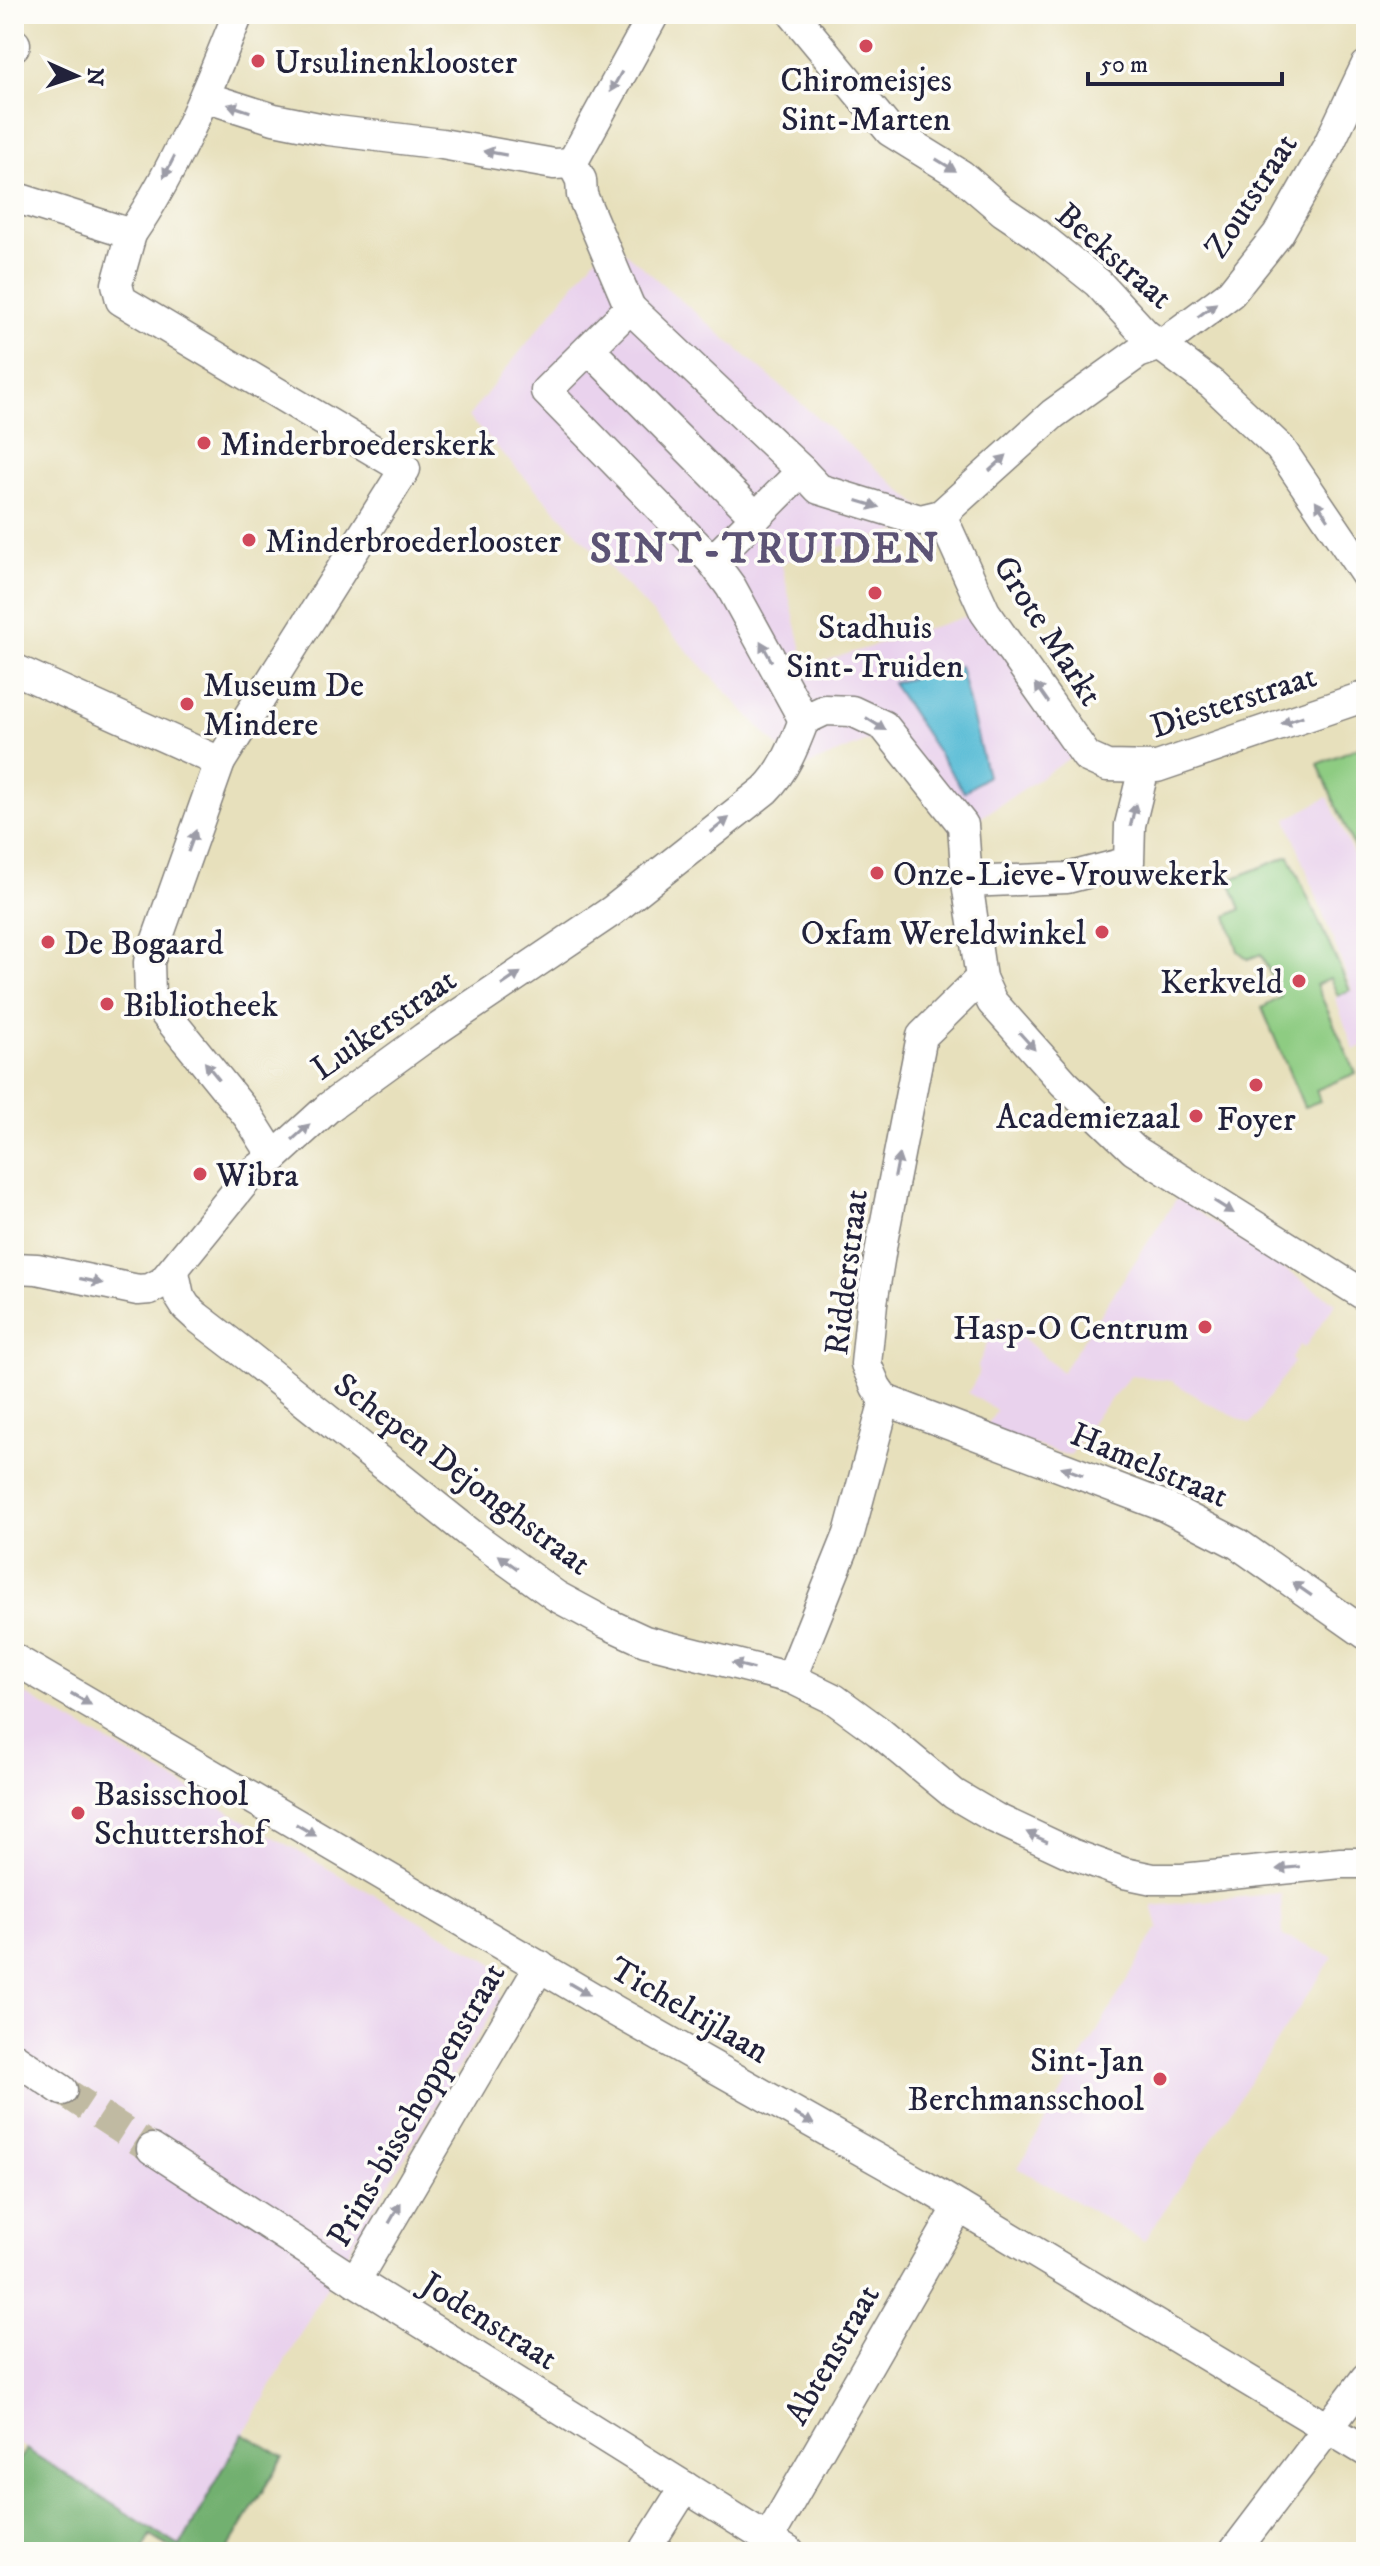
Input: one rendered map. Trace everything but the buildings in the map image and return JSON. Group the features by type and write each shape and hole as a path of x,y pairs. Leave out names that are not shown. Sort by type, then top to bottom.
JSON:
{"street":[{"path":"238,14 205,97 146,212 131,234 117,284 121,300 405,469 220,762 149,962 150,995 248,1116 274,1157"},
{"path":"572,163 654,14"},
{"name":"Beekstraat","path":"793,14 890,131 961,175 1098,283 1145,334 1212,384 1280,448 1366,575"},
{"name":"Zoutstraat","path":"941,515 1053,414 1138,353 1161,345 1231,293 1278,234 1327,148 1366,66"},
{"path":"205,97 274,119 329,130 442,144 554,164 572,163"},
{"path":"572,163 581,180 582,195 630,308 819,489 920,520 941,515"},
{"path":"14,197 131,234"},
{"path":"630,308 546,391 712,561 731,587 804,720 825,710 852,711 884,726 963,825 967,882 981,978 992,1002 1064,1083 1134,1150 1366,1296"},
{"path":"589,349 756,517"},
{"path":"712,561 802,471"},
{"name":"Grote Markt","path":"941,515 985,612 1087,757 1107,766 1133,768"},
{"path":"14,669 220,762"},
{"name":"Diesterstraat","path":"1133,768 1157,767 1366,696"},
{"name":"Luikerstraat","path":"14,1268 37,1269 138,1290 150,1289 163,1282 251,1174 329,1107 424,1038 612,911 765,790 790,757 804,720"},
{"path":"967,882 1067,878 1129,862 1133,768"},
{"name":"Ridderstraat","path":"885,1400 866,1364 872,1303 922,1036 981,978"},
{"name":"Schepen Dejonghstraat","path":"174,1272 179,1296 197,1317 473,1536 556,1596 645,1641 791,1678 834,1699 954,1794 995,1818 1072,1854 1124,1873 1153,1879 1366,1863"},
{"path":"791,1678 849,1534 885,1400"},
{"name":"Hamelstraat","path":"885,1400 1164,1506 1238,1544 1366,1634"},
{"name":"Tichelrijlaan","path":"14,1659 959,2207 1366,2451"},
{"name":"Prins-bisschoppenstraat","path":"355,2281 540,1966"},
{"path":"14,2058 62,2090"},
{"name":"Jodenstraat","path":"152,2149 355,2281 778,2545"},
{"name":"Abtenstraat","path":"778,2545 959,2207"},
{"path":"1234,2552 1366,2378"},
{"path":"644,2552 685,2487"}],"shaded area":[{"path":"610,239 937,521 781,562 806,667 993,608 1086,747 955,835 882,735 799,769 468,417"},
{"path":"1328,797 1366,884 1366,1045 1354,1050 1335,998 1352,990 1287,819"},
{"name":"Hasp-O Centrum","path":"1177,1198 1336,1303 1304,1348 1300,1345 1291,1359 1294,1362 1250,1424 1203,1401 1172,1381 1131,1375 1093,1420 1070,1456 984,1429 995,1409 968,1393 979,1374 978,1365 999,1316 1062,1372"},
{"path":"14,1688 489,1961 499,1971 500,2000 326,2288 181,2547 14,2441"},
{"name":"Sint-Jan Berchmansschool","path":"1281,1893 1283,1936 1333,1957 1144,2241 1018,2168 1159,1929 1152,1906"}],"green space":[{"path":"1366,744 1366,875 1318,764"},
{"name":"Kerkveld","path":"1289,856 1350,990 1338,996 1330,978 1316,985 1356,1073 1316,1090 1320,1101 1304,1107 1262,1008 1281,997 1261,954 1248,959 1238,951 1227,916 1241,909 1229,880"},
{"path":"243,2433 283,2457 226,2552 177,2552 151,2536 142,2552 14,2552 14,2467 26,2449 180,2547"}],"water":[{"path":"960,666 987,776 964,792 892,683"}],"tunnel":[{"path":"62,2090 152,2149"}],"place":[{"name":"Chiromeisjes Sint-Marten","path":"866,46"},
{"name":"Ursulinenklooster","path":"258,61"},
{"name":"Minderbroederskerk","path":"204,443"},
{"name":"Minderbroederlooster","path":"249,540"},
{"name":"Stadhuis Sint-Truiden","path":"875,593"},
{"name":"Museum De Mindere","path":"187,704"},
{"name":"Onze-Lieve-Vrouwekerk","path":"877,873"},
{"name":"Oxfam Wereldwinkel","path":"1102,932"},
{"name":"De Bogaard","path":"48,942"},
{"name":"Kerkveld","path":"1299,981"},
{"name":"Bibliotheek","path":"107,1004"},
{"name":"Foyer","path":"1256,1085"},
{"name":"Academiezaal","path":"1196,1116"},
{"name":"Wibra","path":"200,1174"},
{"name":"Hasp-O Centrum","path":"1205,1327"},
{"name":"Basisschool Schuttershof","path":"78,1813"},
{"name":"Sint-Jan Berchmansschool","path":"1160,2079"}],"district":[{"name":"SINT-TRUIDEN","path":"765,547"}]}
